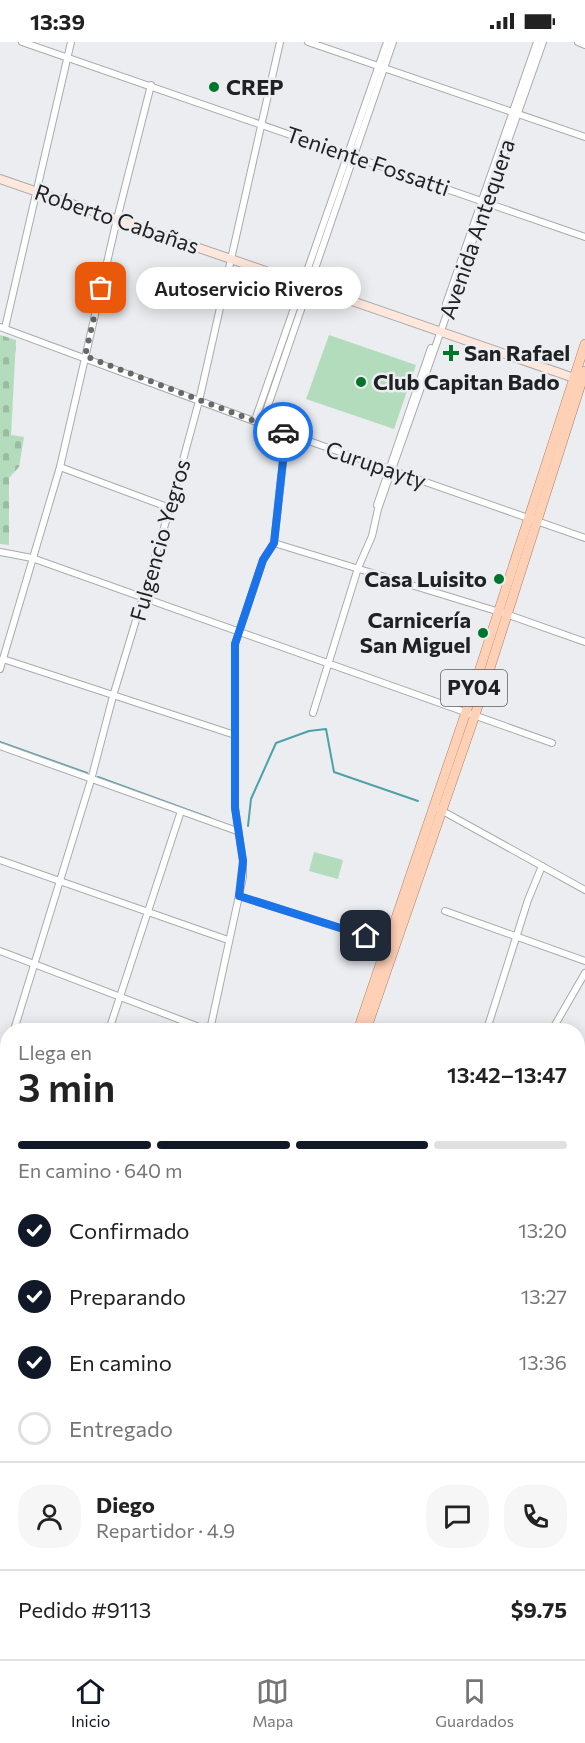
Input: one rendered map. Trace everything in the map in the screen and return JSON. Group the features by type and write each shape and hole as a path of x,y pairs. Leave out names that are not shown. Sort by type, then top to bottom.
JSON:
{"main road":[{"name":"Roberto Cabañas","path":"0,178 574,378"},
{"name":"PY04","path":"368,1023 470,714 585,344"},
{"name":"PY04","path":"532,519 582,395 585,371"},
{"name":"PY04","path":"360,1023 387,943 438,809"}],"street":[{"name":"Teniente Fossatti","path":"22,42 262,123 349,156 585,237"},
{"path":"3,328 70,42"},
{"name":"Fulgencio Yegros","path":"16,1023 171,508 199,401 280,42"},
{"path":"308,42 585,136"},
{"path":"381,67 387,42"},
{"path":"258,421 349,156 381,67 393,42"},
{"name":"Avenida Antequera","path":"313,713 358,568 372,536 380,492 390,470 485,202 537,42"},
{"name":"Avenida Antequera","path":"514,113 543,42"},
{"path":"578,42 585,45"},
{"path":"0,669 60,467 117,219 151,86"},
{"name":"Curupayty","path":"3,328 85,356 286,433 585,538"},
{"path":"210,1023 239,896 243,861 237,831 235,735 237,632 263,560 274,543 286,433"},
{"path":"60,467 171,508"},
{"path":"274,543 502,613 585,642"},
{"path":"0,552 32,558 327,665 552,743"},
{"path":"3,659 235,735"},
{"path":"0,746 237,831"},
{"path":"438,809 585,890"},
{"path":"111,1023 181,811"},
{"path":"0,860 228,940"},
{"path":"489,1023 542,866"},
{"path":"239,896 387,943"},
{"path":"445,911 585,961"},
{"path":"0,951 190,1023"},
{"path":"556,1023 585,973"}],"green space":[{"path":"0,335 16,340 11,435 24,437 19,467 9,478 9,545 0,544"},
{"name":"Club Capitan Bado","path":"329,335 416,365 394,429 306,399"},
{"path":"314,852 343,860 338,879 309,871"}],"waterway":[{"path":"248,826 251,799 276,743 309,731 326,729 334,772 418,801"},
{"path":"0,742 87,773"},
{"path":"98,777 210,818"}],"way so far":[{"path":"101,288 85,356 283,432"}],"place":[{"name":"CREP","path":"214,87"},
{"name":"Autoservicio Riveros","path":"101,288"},
{"name":"San Rafael","path":"451,353"},
{"name":"Club Capitan Bado","path":"361,382"},
{"name":"Casa Luisito","path":"499,579"},
{"name":"Carnicería San Miguel","path":"483,633"}],"route":[{"path":"283,432 286,433 274,543 257,575 235,644 235,808 243,861 243,877 239,896 366,936"}]}
